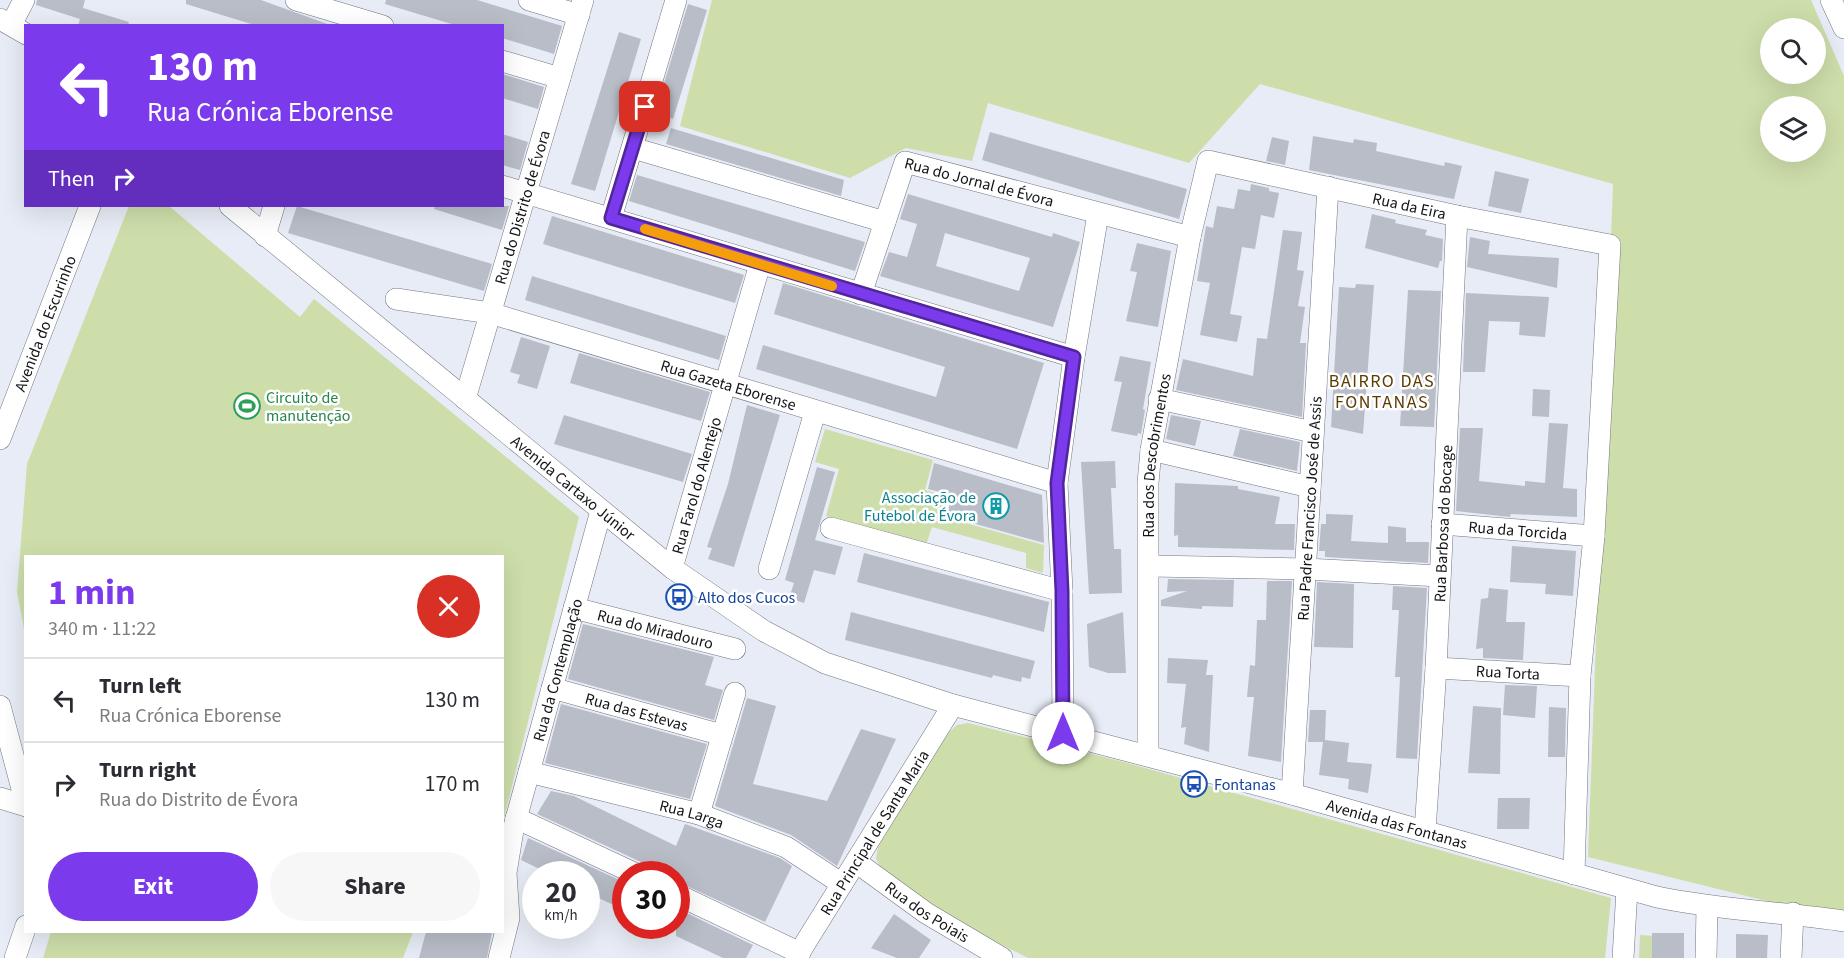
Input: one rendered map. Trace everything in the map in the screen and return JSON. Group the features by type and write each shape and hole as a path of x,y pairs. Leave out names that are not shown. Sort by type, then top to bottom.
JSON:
{"street":[{"path":"12,26 24,0"},
{"path":"296,0 375,24"},
{"name":"Rua do Distrito de Évora","path":"465,399 581,8 529,0"},
{"path":"611,218 676,0"},
{"path":"1831,0 1844,28"},
{"path":"504,62 560,78"},
{"path":"633,148 885,222"},
{"name":"Rua da Eira","path":"1208,161 1456,216 1610,245 1594,536"},
{"name":"Rua dos Descobrimentos","path":"1148,755 1150,566 1148,483 1151,450 1190,237 1208,161"},
{"name":"Rua do Jornal de Évora","path":"861,294 905,162 1190,237"},
{"path":"504,187 1074,357"},
{"name":"Rua Padre Francisco José de Assis","path":"1292,794 1328,188"},
{"name":"Avenida do Escurinho","path":"0,439 90,207"},
{"name":"Avenida Cartaxo Júnior","path":"231,207 672,568 764,631 825,663 953,705"},
{"path":"265,236 274,207"},
{"path":"1063,733 1062,591 1057,483 1074,357 1098,214"},
{"name":"Rua Barbosa do Bocage","path":"1425,831 1436,668 1456,216"},
{"name":"Rua Farol do Alentejo","path":"672,568 760,264"},
{"name":"Rua Gazeta Eborense","path":"396,299 490,313 1057,483"},
{"path":"1159,399 1313,432"},
{"path":"769,569 815,412"},
{"path":"1151,450 1310,487"},
{"name":"Rua da Contemplação","path":"499,958 509,918 506,873 514,824 601,512"},
{"name":"Rua da Torcida","path":"1442,524 1594,536"},
{"path":"831,528 1062,591"},
{"path":"1575,874 1580,676 1594,536"},
{"path":"1150,566 1306,569 1440,576"},
{"name":"Rua do Miradouro","path":"574,608 735,649"},
{"name":"Rua Torta","path":"1436,668 1580,676"},
{"name":"Rua das Estevas","path":"552,688 722,735"},
{"path":"699,814 735,693"},
{"name":"Avenida das Fontanas","path":"953,705 1292,794 1627,889 1707,907 1844,921"},
{"name":"Rua Principal de Santa Maria","path":"798,955 953,705"},
{"path":"0,706 24,797"},
{"name":"Rua Larga","path":"529,772 699,814 786,847 842,884"},
{"path":"0,798 24,804"},
{"path":"514,824 612,864"},
{"name":"Rua dos Poiais","path":"856,862 926,913 1002,958"},
{"path":"1623,958 1627,889"},
{"path":"690,901 798,955"},
{"path":"1706,958 1707,907"},
{"path":"1791,958 1793,914"},
{"path":"15,958 24,932"}],"green space":[{"path":"712,0 1811,0 1819,18 1760,18 1760,84 1826,84 1826,35 1844,76 1844,920 1588,857 1613,184 1260,84 1189,163 988,103 972,161 906,148 850,178 680,126"},
{"name":"Circuito de manutenção","path":"129,207 170,207 300,317 314,299 579,517 504,818 504,555 24,555 24,629 17,592 27,464"},
{"path":"825,429 933,460 925,490 949,497 944,517 1044,545 1043,573 1026,568 1026,553 932,527 926,545 826,516 839,469 815,462"},
{"path":"968,723 1120,761 1611,898 1605,958 1028,958 940,913 898,883 876,859 878,847 945,736 957,725"},
{"path":"51,933 413,933 403,958 43,958"},
{"path":"1640,935 1670,937 1669,958 1639,958"}],"building":[{"path":"37,0 85,0 80,19 36,5"},
{"path":"186,0 261,0 327,24 251,24 186,4"},
{"path":"386,0 477,0 562,26 554,54 504,39 504,24 451,24 385,4"},
{"path":"688,4 707,10 673,119 655,113"},
{"path":"83,8 129,22 128,24 79,24"},
{"path":"619,32 641,39 595,191 571,184"},
{"path":"504,75 544,87 538,109 504,99"},
{"path":"671,128 844,180 841,196 666,144"},
{"path":"990,132 1187,189 1179,219 982,160"},
{"path":"504,135 528,142 520,170 504,166"},
{"path":"1313,136 1353,143 1354,139 1377,143 1376,151 1444,166 1445,162 1462,166 1454,199 1309,170"},
{"path":"1272,137 1289,141 1285,165 1266,161"},
{"path":"1495,171 1529,179 1521,213 1488,206"},
{"path":"637,175 865,242 855,271 629,201"},
{"path":"1251,184 1279,193 1274,218 1261,215 1255,249 1242,247 1230,314 1242,316 1237,342 1200,335 1210,283 1197,281 1206,226 1213,228 1217,206 1234,209 1238,189 1250,191"},
{"path":"908,194 1052,237 1053,233 1080,242 1053,327 880,276 889,252 907,257 917,224 900,219","holes":["945,233 1030,258 1019,291 936,266"]},
{"path":"509,206 502,230 434,209 435,207"},
{"path":"297,207 300,207 492,264 484,291 288,233"},
{"path":"1372,214 1396,220 1395,223 1427,230 1425,235 1443,239 1442,261 1438,268 1365,248"},
{"path":"552,216 744,275 735,303 543,244"},
{"path":"1283,230 1302,232 1297,270 1304,271 1298,306 1305,307 1300,343 1306,343 1302,417 1176,390 1183,359 1253,376 1257,338 1267,339"},
{"path":"1470,237 1490,241 1488,254 1559,258 1557,288 1467,267"},
{"path":"1137,243 1171,251 1158,327 1126,321 1137,272 1130,271"},
{"path":"532,276 726,336 719,360 525,300"},
{"path":"783,283 1044,363 1017,449 756,369 763,345 936,397 945,367 774,314"},
{"path":"1356,284 1374,285 1363,434 1331,427 1339,287 1355,288"},
{"path":"1408,290 1441,291 1434,427 1400,426"},
{"path":"1466,293 1549,297 1545,337 1519,335 1520,322 1489,321 1485,372 1463,372"},
{"path":"521,337 550,346 537,389 517,383 520,375 510,372"},
{"path":"579,353 710,392 701,421 570,383"},
{"path":"1120,356 1151,362 1141,434 1138,433 1137,436 1111,431 1122,382 1114,381"},
{"path":"1533,389 1550,390 1549,417 1532,416"},
{"path":"747,405 780,415 734,567 708,559 712,548 707,547 728,484"},
{"path":"564,415 692,454 683,482 554,444"},
{"path":"1171,415 1201,421 1195,446 1166,439"},
{"path":"1549,423 1568,424 1563,488 1577,489 1577,517 1511,514 1510,517 1456,511 1460,428 1483,428 1479,481 1525,486 1525,481 1545,483"},
{"path":"1240,429 1300,442 1297,471 1233,456"},
{"path":"1115,461 1116,488 1111,488 1114,549 1121,549 1122,593 1089,594 1081,462"},
{"name":"Associação de Futebol de Évora","path":"934,463 1042,495 1044,543 947,516 952,495 928,489"},
{"path":"817,467 835,472 815,540 843,547 835,575 814,570 804,603 789,598 794,583 785,580"},
{"path":"1175,483 1238,486 1238,489 1280,497 1275,524 1295,524 1294,550 1178,547 1178,535 1174,536"},
{"path":"1326,514 1353,515 1351,541 1388,543 1388,526 1406,528 1406,542 1429,542 1428,563 1325,557 1325,551 1319,551 1321,524 1326,524"},
{"path":"1512,546 1576,551 1573,596 1545,594 1546,584 1510,582"},
{"path":"864,553 1049,602 1044,632 857,582"},
{"path":"1168,579 1234,580 1233,607 1202,606 1202,609 1161,606 1161,600 1187,591 1167,592"},
{"path":"1267,581 1292,581 1281,762 1248,756 1254,697 1247,697 1250,665 1255,666 1257,620 1266,620"},
{"path":"1317,582 1354,584 1353,648 1314,647"},
{"path":"1393,586 1427,588 1417,759 1396,758 1400,677 1395,677 1399,610 1392,610"},
{"path":"1489,588 1508,590 1506,622 1525,622 1523,660 1483,658 1483,648 1476,649 1481,599 1488,598"},
{"path":"851,612 1035,661 1030,679 1022,677 1021,682 993,675 992,678 845,640"},
{"path":"1123,612 1126,673 1108,673 1089,667 1087,624"},
{"path":"583,624 714,657 705,685 723,690 714,720 568,679"},
{"path":"1168,658 1208,660 1206,675 1213,675 1209,752 1184,744 1186,727 1181,728 1186,684 1167,683"},
{"path":"1505,685 1537,686 1535,718 1503,715"},
{"path":"747,698 776,706 753,784 827,801 861,729 896,739 837,866 791,835 715,806"},
{"path":"561,704 707,744 690,799 545,763"},
{"path":"1473,706 1501,708 1500,774 1468,773"},
{"path":"1549,707 1566,708 1565,757 1548,757"},
{"path":"1310,710 1326,710 1325,740 1349,743 1347,762 1372,764 1368,793 1348,789 1349,779 1319,775 1323,742 1308,742"},
{"path":"551,791 574,796 676,846 685,824 780,858 792,866 765,922 690,887 690,861 639,861 537,814"},
{"path":"1498,798 1530,798 1529,829 1497,829"},
{"path":"528,838 578,861 523,861 521,860"},
{"path":"600,871 612,877 612,904 600,899"},
{"path":"894,914 931,940 919,958 897,958 871,948"},
{"path":"690,915 753,945 746,958 723,958 682,939 690,939"},
{"path":"426,933 492,933 487,958 419,958"},
{"path":"1652,933 1684,933 1684,958 1652,958"},
{"path":"1736,934 1768,935 1767,958 1736,958"}],"slow traffic":[{"path":"645,229 832,286"}],"place":[{"name":"Circuito de manutenção","path":"247,406"},
{"name":"Associação de Futebol de Évora","path":"996,506"},
{"name":"Alto dos Cucos","path":"679,597"},
{"name":"Fontanas","path":"1194,784"}],"district":[{"name":"BAIRRO DAS FONTANAS","path":"1382,391"}],"route":[{"path":"645,107 611,218 1074,357 1057,483 1062,591 1063,733"}]}
